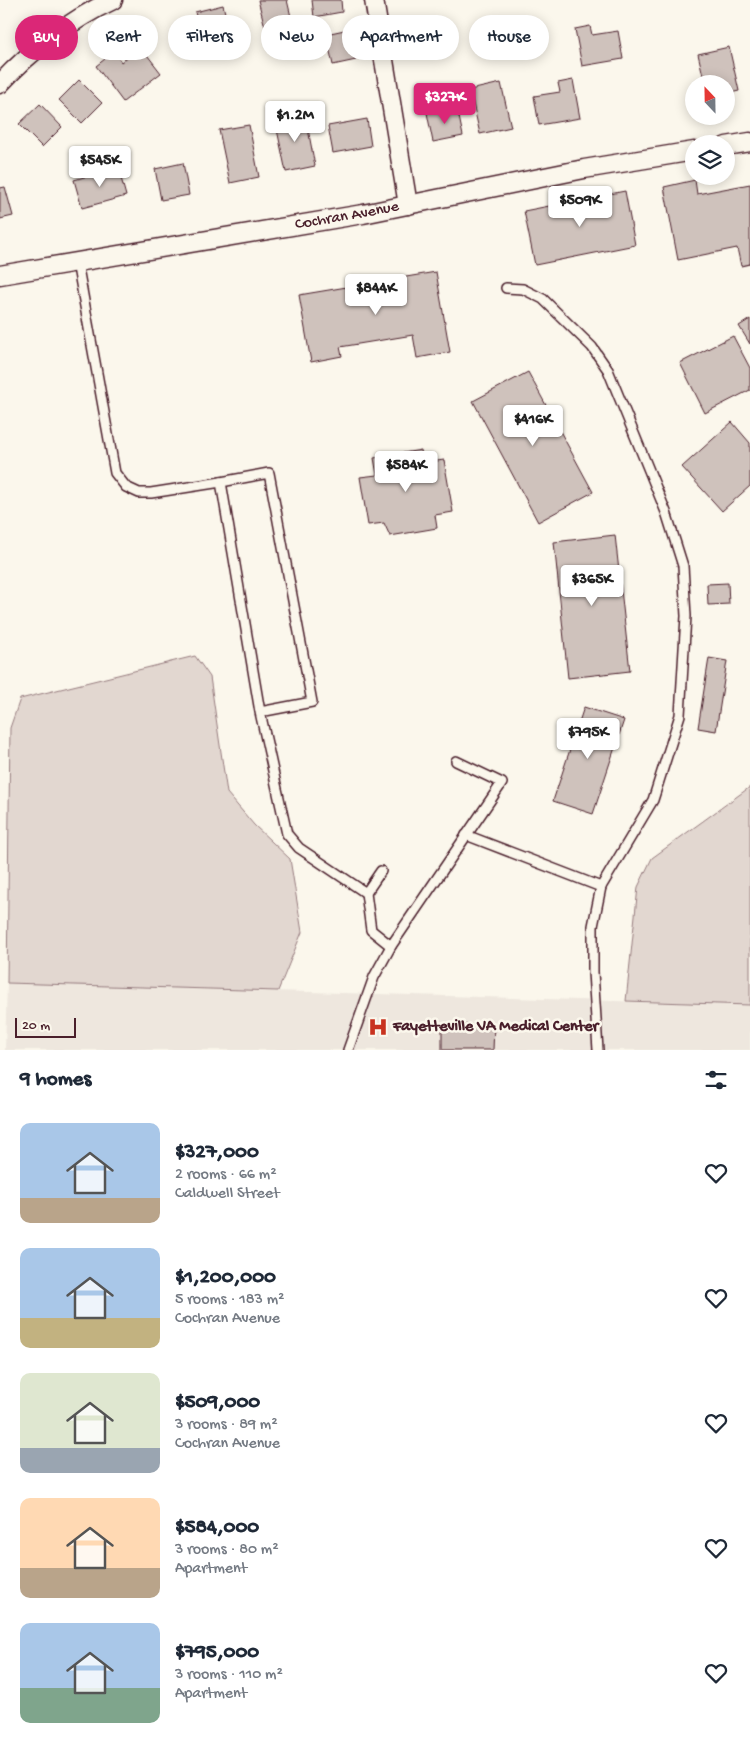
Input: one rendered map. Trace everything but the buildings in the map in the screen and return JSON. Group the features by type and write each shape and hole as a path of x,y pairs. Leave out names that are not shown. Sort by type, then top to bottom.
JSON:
{"street":[{"path":"374,0 408,205"},
{"path":"0,84 40,47 106,2"},
{"path":"735,144 750,142"},
{"name":"Cochran Avenue","path":"0,275 363,214 584,169 685,152"}],"lane":[{"path":"77,262 115,473 126,487 139,493 151,492 269,473 312,702 260,712"},
{"path":"506,288 523,289 543,299 592,347 608,370 666,512 683,566 686,616 680,715 653,800 601,887 593,926 593,972 598,1050"},
{"path":"220,482 260,712 287,834 298,848 366,893"},
{"path":"348,1050 374,977 391,946 502,783 456,761"},
{"path":"466,835 601,887"},
{"path":"381,871 366,893 371,930 391,946"}],"shaded area":[{"path":"195,656 210,677 227,793 254,825 290,859 302,932 278,991 7,983 10,728 20,699"},
{"path":"750,787 750,1005 626,1001 638,887 652,858"},
{"name":"Fayetteville VA Medical Center","path":"7,983 750,1005 750,1050 5,1050"}],"place":[{"name":"Fayetteville VA Medical Center","path":"378,1027"}]}
